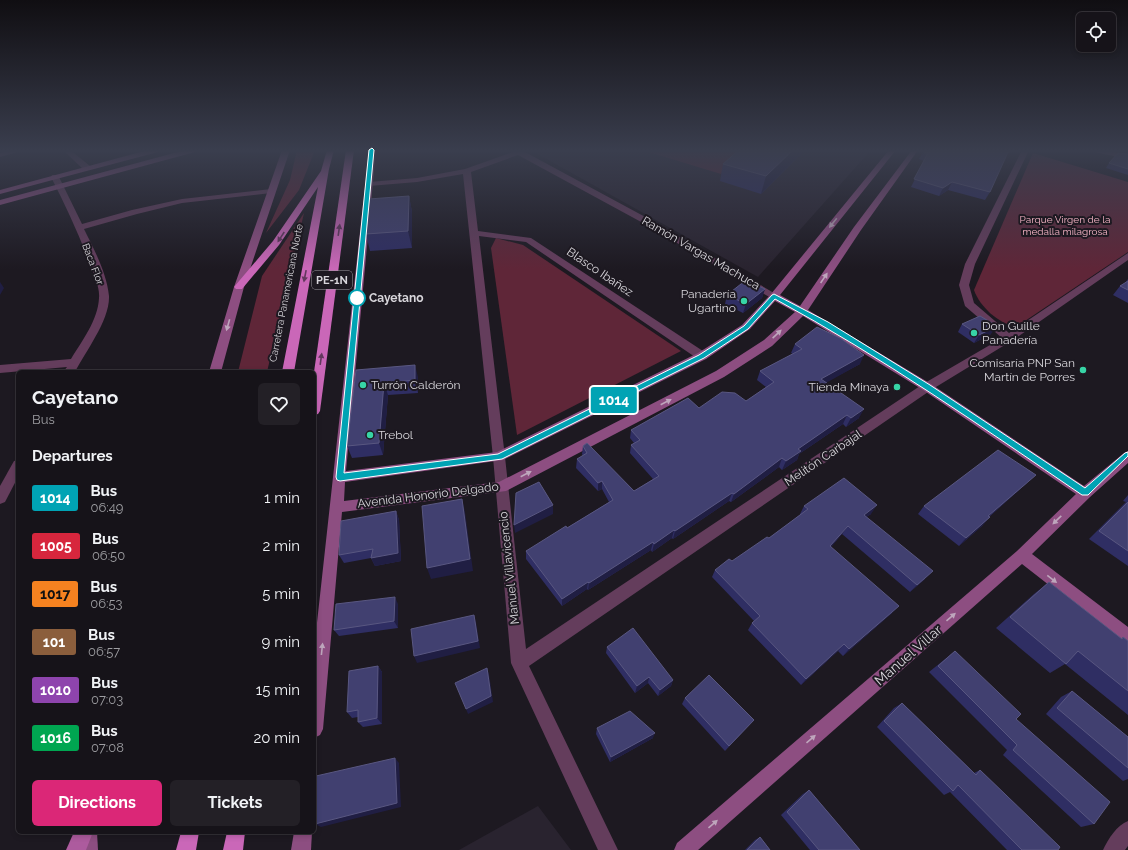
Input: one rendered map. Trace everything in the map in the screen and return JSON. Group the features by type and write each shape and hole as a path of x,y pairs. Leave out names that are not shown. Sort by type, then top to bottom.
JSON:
{"highway":[{"path":"239,287 276,243 312,190"},
{"name":"Carretera Panamericana Norte","path":"288,370 322,190"},
{"name":"PE-1N","path":"316,396 345,190"},
{"path":"186,850 190,834"},
{"path":"233,850 236,834"}],"main road":[{"path":"76,850 83,834"}],"street":[{"path":"0,203 47,190"},
{"name":"Baca Flor","path":"62,190 100,276 104,297 98,319 70,370"},
{"path":"316,710 368,190"},
{"name":"Manuel Villavicencio","path":"469,190 499,457 519,664 608,850"},
{"name":"Ramón Vargas Machuca","path":"590,190 774,296 802,310 927,387 1085,493"},
{"path":"340,477 499,457 702,356 746,327 774,296 861,190"},
{"name":"Avenida Honorio Delgado","path":"337,507 501,487 720,374 768,343 802,310 886,190"},
{"path":"1006,190 970,264 964,285 969,304 1009,338"},
{"path":"79,228 135,212 182,201 271,191 239,287 216,370"},
{"name":"Blasco Ibañez","path":"474,232 528,240 702,356"},
{"name":"Melitón Carbajal","path":"519,664 927,387 1009,338 1128,256"},
{"path":"0,369 75,362"},
{"name":"Manuel Villar","path":"684,850 1022,555 1085,493 1128,456"},
{"path":"0,498 16,469"},
{"path":"1022,555 1128,637"},
{"path":"1113,850 1128,830"},
{"path":"88,834 88,850"},
{"path":"301,850 303,834"}],"shaded area":[{"path":"601,190 836,190 758,277"},
{"path":"538,806 571,850 459,850"}],"green space":[{"path":"286,190 299,190 299,190 266,233"},
{"name":"Parque Virgen de la medalla milagrosa","path":"1017,190 1128,190 1128,252 1016,327 1003,322 990,313 985,308 974,290"},
{"path":"304,213 267,370 238,370 262,276"},
{"path":"496,238 523,245 681,351 517,435 491,248"}],"building":[{"path":"981,190 991,190 990,192"},
{"path":"409,196 408,231 366,234 369,199"},
{"path":"746,280 765,289 746,304 727,295"},
{"path":"1128,281 1128,290 1120,286"},
{"path":"980,316 997,326 979,335 962,324"},
{"path":"817,327 840,338 864,355 821,379 864,409 851,418 847,415 798,449 801,451 786,461 782,458 734,494 732,493 675,531 674,530 654,544 653,542 562,599 526,551 566,526 567,528 613,500 602,481 598,483 577,459 587,453 583,446 587,443 634,491 659,476 631,445 640,440 631,430 688,398 699,408 722,392 735,393 746,401 774,382 760,371 802,349 795,344"},
{"path":"415,365 415,380 384,383 379,443 347,446 356,370"},
{"path":"998,450 1036,475 988,516 990,517 966,538 924,506"},
{"path":"844,478 877,505 864,515 933,571 917,585 848,526 830,546 899,606 849,649 844,644 806,679 752,623 760,616 715,570 729,559 732,561 767,537 769,538 808,509 804,506"},
{"path":"539,482 553,505 514,525 516,493"},
{"path":"462,499 470,559 427,568 422,506"},
{"path":"1128,502 1128,551 1099,531"},
{"path":"396,511 398,553 371,558 373,549 339,555 341,521"},
{"path":"1049,582 1122,639 1123,637 1128,641 1128,691 1078,651 1066,664 1010,617"},
{"path":"395,597 394,621 334,630 336,604"},
{"path":"474,615 478,641 414,656 411,629"},
{"path":"633,628 673,680 660,690 649,677 637,686 607,647"},
{"path":"955,651 1021,714 1016,719 1110,802 1094,824 1013,750 1017,745 938,666"},
{"path":"378,666 377,718 358,722 358,710 347,712 349,671"},
{"path":"487,668 491,696 466,709 455,683"},
{"path":"709,675 754,720 729,746 685,698"},
{"path":"1072,691 1128,737 1128,768 1057,708"},
{"path":"902,703 976,775 980,770 1060,847 1058,850 1022,850 958,785 953,791 884,721"},
{"path":"630,711 655,733 611,757 597,728"},
{"path":"395,758 397,803 316,824 316,776"},
{"path":"809,790 860,850 819,850 787,812"},
{"path":"760,837 770,850 747,850"}],"bus line":[{"name":"1014","path":"368,190 340,477 499,457 702,356 746,327 774,296 802,310 927,387 1085,493 1128,456"}],"place":[{"name":"Cayetano","path":"357,298"},
{"name":"Panadería Ugartino","path":"744,301"},
{"name":"Don Guille Panadería","path":"974,333"},
{"name":"Comisaría PNP San Martín de Porres","path":"1083,370"},
{"name":"Turrón Calderón","path":"363,385"},
{"name":"Tienda Minaya","path":"897,387"},
{"name":"Trebol","path":"370,435"}]}
